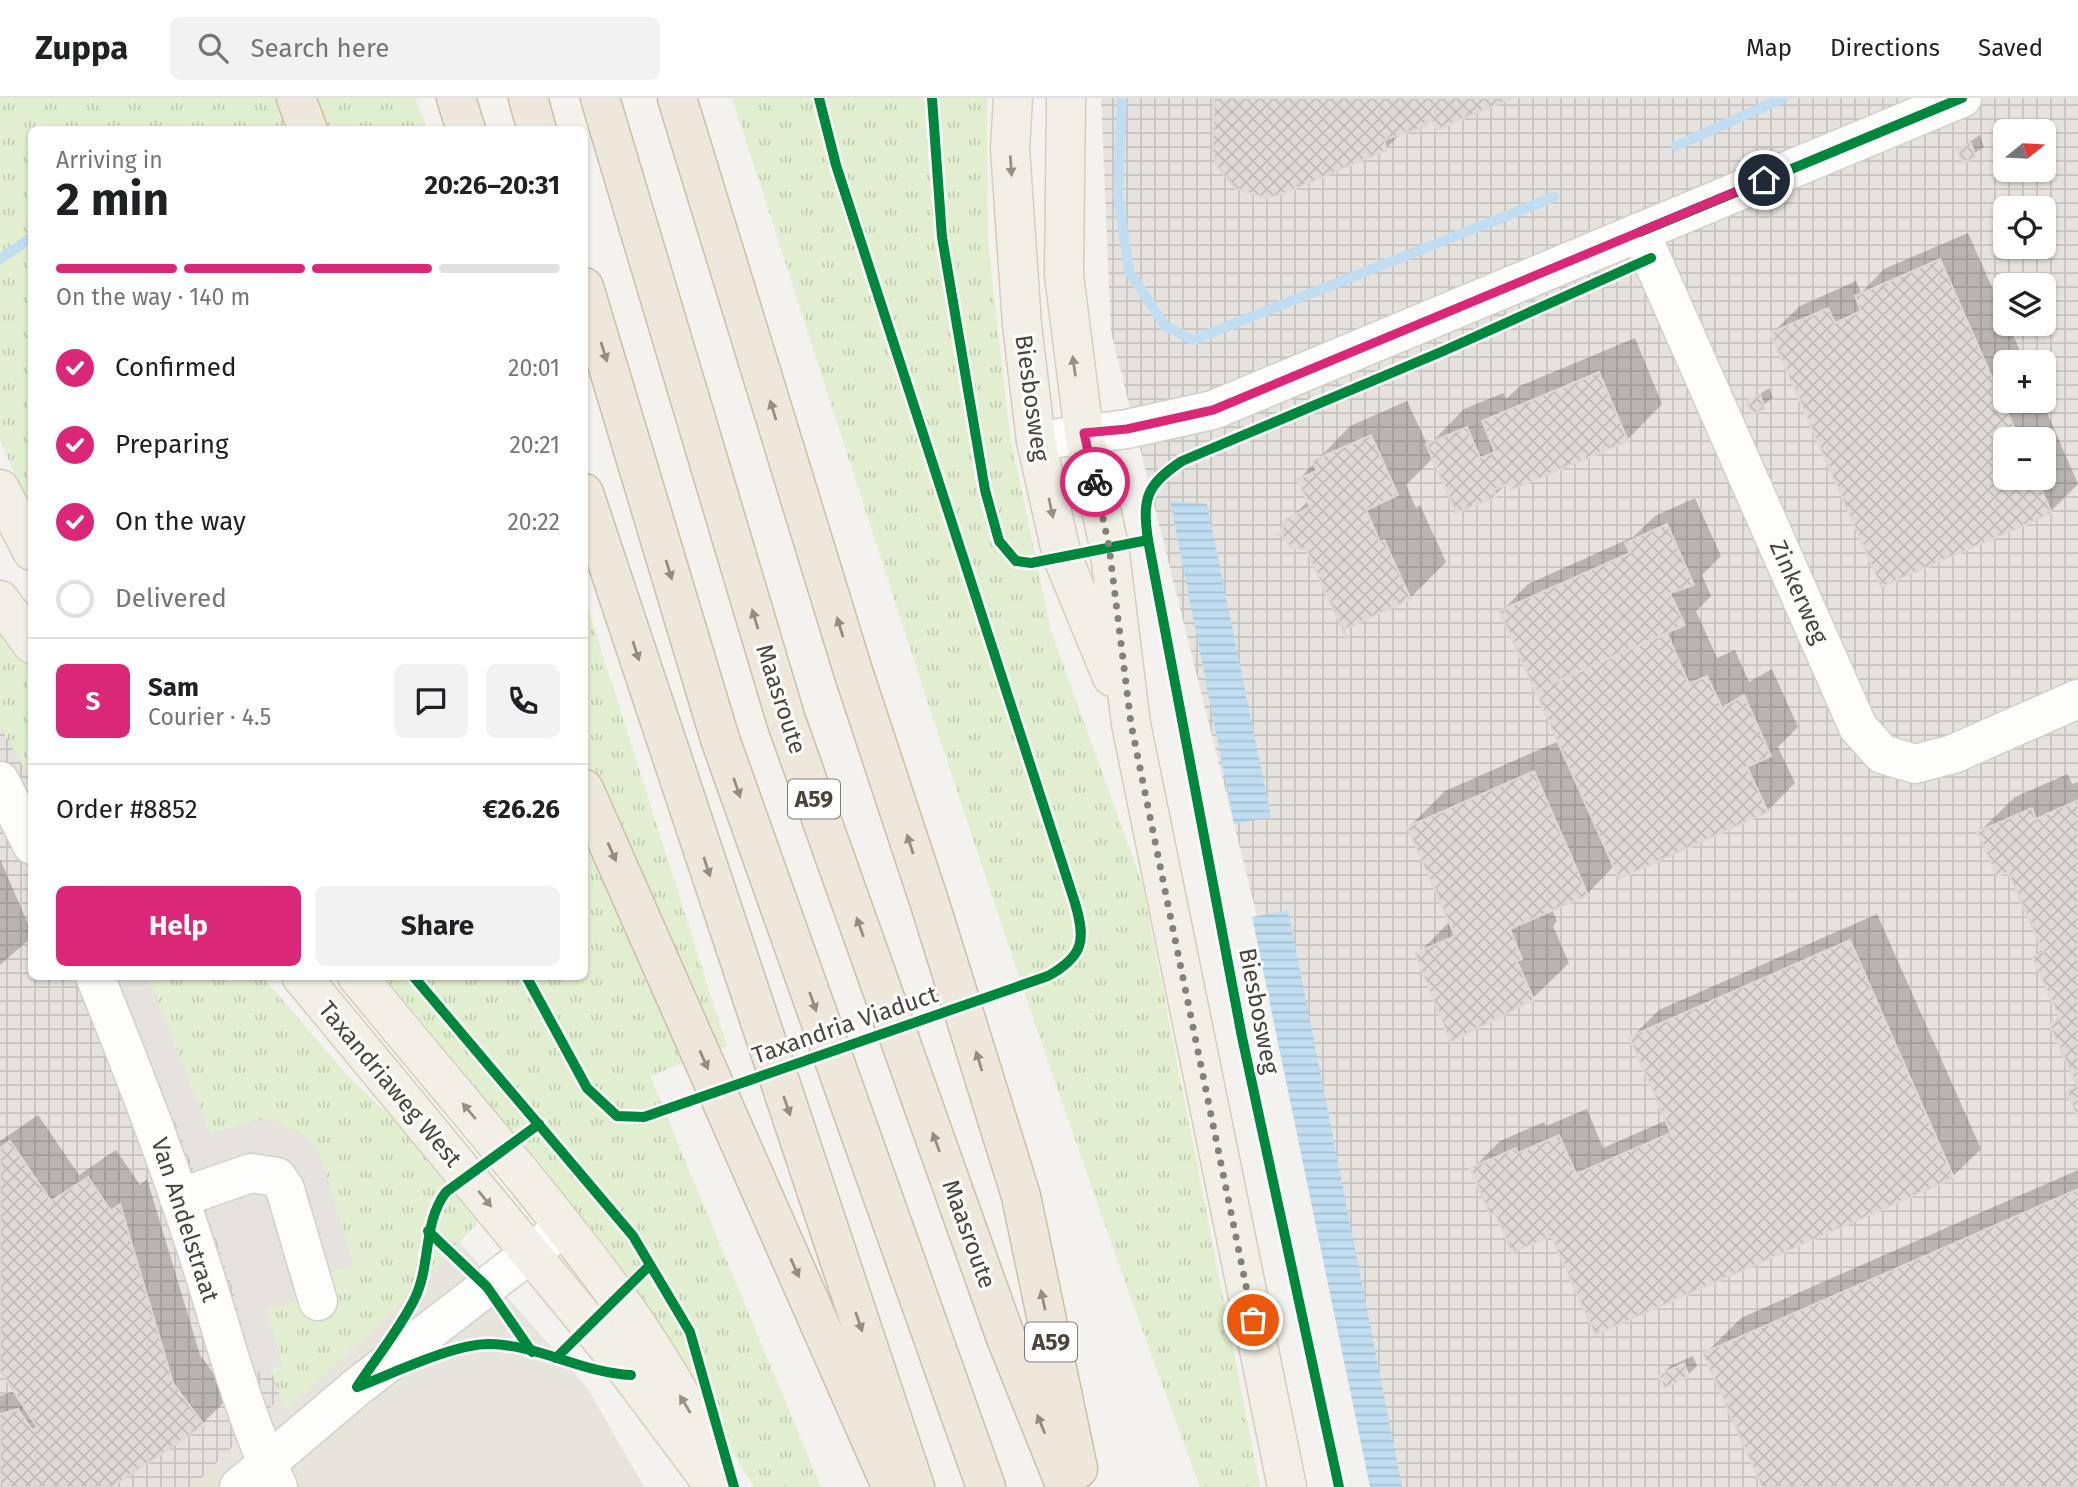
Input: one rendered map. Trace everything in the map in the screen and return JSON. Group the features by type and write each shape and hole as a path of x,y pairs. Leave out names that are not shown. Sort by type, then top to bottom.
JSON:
{"highway":[{"path":"296,98 306,126"},
{"path":"456,98 465,126"},
{"path":"528,98 536,126"},
{"name":"Maasroute","path":"600,98 786,720 1006,1338 1066,1487"},
{"name":"A59","path":"677,98 849,658 930,904 1021,1196 1082,1487"},
{"path":"588,300 720,739 986,1487"},
{"path":"588,505 915,1487"},
{"path":"588,798 892,1487"}],"main road":[{"name":"Biesbosweg","path":"1013,98 1011,175 1022,325 1036,441 1062,556 1131,724"},
{"name":"Biesbosweg","path":"1066,98 1064,275 1084,433 1109,546 1131,724 1287,1487"},
{"path":"0,489 28,543"},
{"path":"0,600 28,638"},
{"name":"Taxandriaweg West","path":"303,980 631,1375 715,1487"},
{"name":"Taxandriaweg West","path":"360,980 564,1227 619,1298 689,1409 726,1487"}],"street":[{"path":"1036,441 1127,429 1213,410 1962,98"},
{"name":"Zinkerweg","path":"1640,232 1858,727 1882,754 1915,764 1953,754 2078,699"},
{"path":"0,781 28,837"},
{"name":"Van Andelstraat","path":"97,980 146,1102 179,1198 208,1286 262,1480"},
{"path":"179,1198 251,1172 277,1177 285,1189 318,1301"},
{"path":"262,1480 357,1387 564,1227"}],"shaded area":[{"path":"1101,98 2078,98 2078,1487 1389,1487 1287,1036 1111,332"},
{"path":"0,632 28,676 28,980 223,980 407,1267 193,1487 0,1487"},
{"path":"0,636 28,934 28,980 230,980 588,1389 644,1487 0,1487"},
{"path":"118,980 149,980 211,1134 255,1120 273,1120 301,1133 313,1143 322,1160 354,1266 327,1274 331,1291 267,1310 282,1365 254,1373 233,1290 189,1157"}],"green space":[{"path":"0,98 415,98 426,126 28,126 28,504 0,440"},
{"path":"732,98 987,98 988,243 1010,436 1051,631 1142,883 1260,1487 1200,1487 1137,1315 1017,969"},
{"path":"588,608 727,1046 650,1076 821,1487 754,1487 642,1305 487,1101 387,980 588,980"},
{"path":"0,613 28,655 28,774 0,727"},
{"path":"126,980 266,980 347,1075 476,1199 478,1223 388,1316 285,1409"}],"water":[{"path":"1170,501 1207,504 1271,817 1234,824"},
{"path":"1288,910 1402,1487 1370,1487 1252,917"}],"building":[{"path":"1214,98 1512,98 1436,130 1432,121 1426,123 1428,126 1384,140 1387,150 1280,195 1265,198 1236,189 1217,167 1213,152"},
{"path":"1971,143 1976,157 1963,163 1957,149"},
{"path":"1940,259 1993,380 1993,413 2008,413 2014,427 1993,427 1993,490 2041,490 2052,513 1881,587 1770,333 1828,308 1835,323 1861,311 1855,296"},
{"path":"1599,372 1628,441 1511,490 1509,483 1494,490 1496,497 1456,513 1426,444 1467,427 1480,458 1495,452 1482,421"},
{"path":"1760,395 1765,409 1752,414 1746,401"},
{"path":"1371,435 1398,495 1366,510 1380,542 1384,540 1411,599 1345,629 1347,640 1306,549 1291,548 1282,535 1275,534 1280,533 1286,519 1310,507 1297,479 1317,471 1312,461"},
{"path":"1667,524 1694,585 1670,593 1685,625 1535,691 1499,611 1630,553 1625,543"},
{"path":"1667,633 1689,684 1707,676 1722,708 1744,695 1771,756 1747,767 1768,812 1619,879 1535,691"},
{"path":"1534,771 1588,895 1510,929 1522,959 1517,961 1534,1000 1450,1042 1415,953 1455,936 1407,827"},
{"path":"2078,800 2078,1119 2066,1091 2077,1086 2049,1024 2060,1019 2032,957 2043,952 2008,872 1997,876 1977,832 2032,808 2036,819"},
{"path":"1850,940 1954,1178 1595,1335 1551,1236 1512,1253 1495,1213 1490,1215 1470,1168 1516,1148 1518,1153 1559,1135 1576,1174 1671,1133 1629,1037"},
{"path":"10,1141 51,1201 88,1177 111,1211 120,1204 173,1383 204,1425 112,1487 0,1487 0,1414 18,1409 32,1430 37,1427 0,1371 0,1148"},
{"path":"2078,1189 2078,1487 1762,1487 1703,1353"},
{"path":"1684,1363 1689,1376 1664,1388 1659,1375"}],"waterway":[{"path":"1122,98 1118,195 1129,271 1165,326 1193,340 1554,197"},
{"path":"1676,146 1783,98"},
{"path":"0,259 28,240"}],"cycle path":[{"name":"Taxandria Viaduct","path":"528,980 587,1088 617,1116 644,1117 1048,976 1069,961 1079,946 1081,937 1075,903 836,165 819,98"},
{"path":"932,98 942,237 985,490 999,541 1016,561 1031,563 1148,540"},
{"path":"1640,232 1962,98"},
{"path":"1339,1487 1242,1037 1148,540 1146,513 1149,494 1154,485 1182,461 1441,352 1651,258"},
{"path":"416,980 633,1236 690,1332 734,1487"},
{"path":"539,1124 446,1192 433,1217 420,1286 414,1300 357,1387 459,1348 490,1344 526,1349 596,1369 631,1375"},
{"path":"428,1231 487,1287 532,1352"},
{"path":"556,1358 650,1265"}],"way so far":[{"path":"1095,482 1109,546 1131,724 1253,1320"}],"route":[{"path":"1095,482 1084,433 1127,429 1213,410 1764,180"}]}
